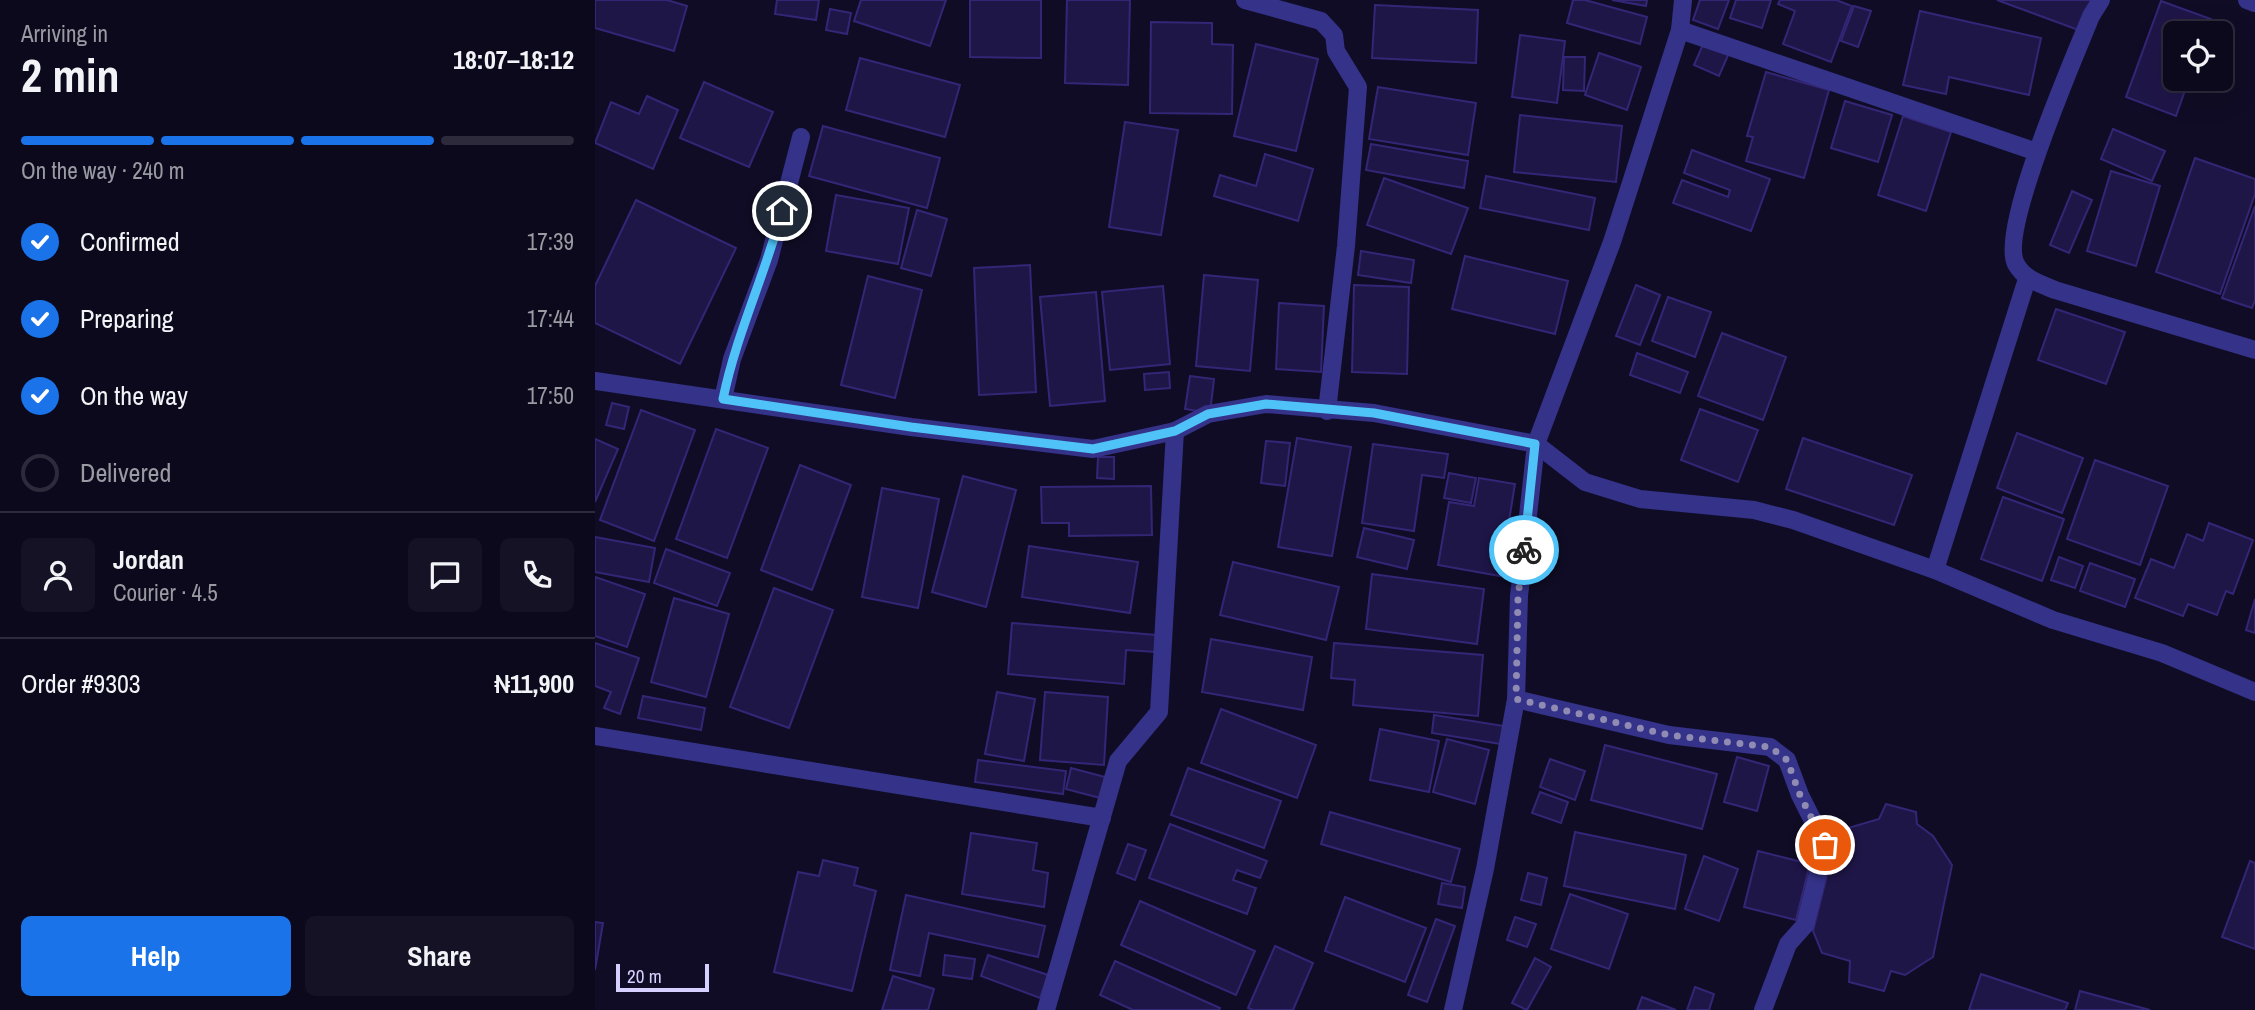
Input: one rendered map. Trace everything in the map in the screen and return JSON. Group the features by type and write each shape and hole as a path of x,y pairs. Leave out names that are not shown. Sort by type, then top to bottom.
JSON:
{"street":[{"path":"1245,0 1321,21 1334,35 1336,51 1358,87 1346,246 1327,411"},
{"path":"1453,1010 1485,869 1516,699 1518,596 1535,444 1612,242 1680,30 1683,0"},
{"path":"2101,0 2091,16 2037,152 2015,236 2014,262 2027,279 2255,350"},
{"path":"2247,0 2255,3"},
{"path":"1680,30 2037,152"},
{"path":"723,399 731,359 769,260 801,137"},
{"path":"1935,570 2027,279"},
{"path":"595,381 911,427 1093,449 1175,431 1208,414 1266,404 1374,413 1535,444 1585,482 1640,499 1754,510 1793,520 1935,570 2053,620 2162,653 2255,692"},
{"path":"1046,1010 1118,761 1159,712 1175,431"},
{"path":"1516,699 1669,735 1770,747 1787,760 1800,795 1825,845 1805,925 1788,944 1763,1010"},
{"path":"595,736 1102,818"}],"building":[{"path":"595,0 667,0 687,6 674,51 595,28"},
{"path":"777,0 819,0 816,20 775,14"},
{"path":"861,0 946,0 930,46 854,21"},
{"path":"970,0 1041,0 1041,58 970,57"},
{"path":"1067,0 1130,0 1128,85 1065,83"},
{"path":"1573,0 1585,0 1647,17 1640,44 1567,23"},
{"path":"1612,0 1647,0 1646,6"},
{"path":"1700,0 1729,0 1718,29 1693,20"},
{"path":"1736,0 1771,0 1762,28 1730,18"},
{"path":"1780,0 1836,0 1852,6 1831,62 1783,44 1795,11 1778,4"},
{"path":"1997,0 2093,0 2081,31"},
{"path":"2161,1 2211,19 2163,21 2163,91 2185,91 2176,116 2126,97"},
{"path":"1375,5 1478,10 1476,63 1372,58"},
{"path":"1854,6 1871,11 1858,47 1841,41"},
{"path":"830,9 851,13 847,34 826,30"},
{"path":"1920,11 2041,38 2029,95 1949,77 1946,94 1903,85"},
{"path":"1151,22 1212,23 1212,44 1233,45 1232,114 1150,113"},
{"path":"1520,35 1565,41 1557,103 1512,97"},
{"path":"1704,42 1729,53 1719,76 1694,65"},
{"path":"1256,44 1318,59 1296,151 1234,136"},
{"path":"1599,53 1641,67 1627,110 1585,95"},
{"path":"1564,57 1585,57 1584,91 1563,90"},
{"path":"860,58 960,85 945,137 846,110"},
{"path":"1766,72 1829,90 1804,178 1746,161 1753,137 1747,136"},
{"path":"704,82 773,112 749,167 680,138"},
{"path":"1378,87 1476,103 1468,155 1369,139"},
{"path":"647,96 678,110 653,169 595,143 611,102 639,114"},
{"path":"1845,101 1892,115 1878,162 1831,148"},
{"path":"1520,115 1622,126 1616,182 1514,172"},
{"path":"1903,116 1951,132 1926,211 1878,195"},
{"path":"1125,122 1178,130 1161,235 1109,227"},
{"path":"823,126 940,158 927,208 809,176"},
{"path":"2113,129 2165,151 2152,181 2101,159"},
{"path":"1371,144 1468,161 1464,188 1366,170"},
{"path":"1692,150 1770,179 1751,231 1673,203 1682,180 1728,197 1730,190 1684,173"},
{"path":"1265,154 1313,169 1298,221 1214,196 1220,175 1256,186"},
{"path":"2195,158 2255,179 2255,194 2220,294 2156,272"},
{"path":"2111,171 2160,186 2136,266 2087,251"},
{"path":"1486,176 1595,198 1589,230 1480,208"},
{"path":"1384,178 1468,208 1451,254 1367,225"},
{"path":"2072,191 2092,200 2069,253 2050,245"},
{"path":"836,195 909,208 898,264 826,251"},
{"path":"636,200 736,248 680,364 595,323 595,286"},
{"path":"2255,206 2255,300 2252,308 2222,298"},
{"path":"917,210 947,219 931,276 901,268"},
{"path":"1361,251 1414,260 1411,283 1358,275"},
{"path":"1465,256 1568,281 1555,334 1452,309"},
{"path":"1030,265 1036,392 979,395 974,268"},
{"path":"1204,275 1258,280 1250,371 1196,366"},
{"path":"868,276 922,290 895,398 841,385"},
{"path":"1354,285 1409,287 1407,374 1352,372"},
{"path":"1636,285 1660,295 1640,345 1616,336"},
{"path":"1163,286 1170,364 1110,370 1102,292"},
{"path":"1096,292 1105,401 1050,406 1040,297"},
{"path":"1668,297 1711,312 1695,357 1652,341"},
{"path":"1279,303 1324,306 1321,372 1276,369"},
{"path":"2056,309 2125,332 2106,384 2038,360"},
{"path":"1722,333 1786,357 1763,420 1698,396"},
{"path":"1637,353 1688,372 1680,393 1630,375"},
{"path":"1169,372 1170,388 1145,390 1144,374"},
{"path":"1190,376 1214,379 1210,413 1185,409"},
{"path":"612,403 629,407 624,429 606,425"},
{"path":"1700,409 1758,430 1738,482 1681,460"},
{"path":"641,410 695,430 654,541 600,520"},
{"path":"716,429 768,448 727,558 676,539"},
{"path":"2017,433 2083,458 2062,513 1997,488"},
{"path":"1297,438 1351,447 1332,556 1278,547"},
{"path":"1803,438 1912,475 1894,525 1786,489"},
{"path":"595,439 618,449 595,502"},
{"path":"1266,441 1290,443 1285,486 1261,483"},
{"path":"1373,444 1448,454 1444,478 1422,475 1414,531 1362,523"},
{"path":"1098,457 1114,457 1114,479 1097,478"},
{"path":"2095,460 2168,486 2140,565 2067,539"},
{"path":"800,465 851,485 812,590 761,570"},
{"path":"1449,473 1476,478 1471,503 1444,498"},
{"path":"963,476 1016,490 986,607 932,592"},
{"path":"1479,478 1515,484 1500,576 1438,565 1449,502 1474,506"},
{"path":"1151,486 1152,535 1069,536 1069,523 1042,523 1041,487"},
{"path":"882,488 939,499 918,608 862,597"},
{"path":"2003,497 2064,519 2042,581 1981,559"},
{"path":"2209,523 2253,540 2233,594 2226,591 2217,615 2188,604 2183,616 2135,598 2151,559 2174,568 2187,534 2203,541"},
{"path":"1364,528 1414,540 1407,569 1357,557"},
{"path":"595,537 655,548 649,582 595,572"},
{"path":"1029,546 1138,562 1130,613 1022,597"},
{"path":"666,549 730,573 717,606 654,583"},
{"path":"2059,557 2083,566 2075,588 2051,580"},
{"path":"1233,562 1339,587 1326,640 1220,615"},
{"path":"2090,563 2135,579 2125,607 2080,591"},
{"path":"1372,574 1484,589 1477,644 1366,629"},
{"path":"595,577 645,594 627,647 595,636"},
{"path":"774,588 833,610 789,728 730,707"},
{"path":"674,598 729,614 706,697 651,682"},
{"path":"2255,599 2255,633 2246,630"},
{"path":"1012,623 1156,635 1155,652 1126,650 1124,684 1008,674"},
{"path":"1211,639 1312,657 1303,710 1202,692"},
{"path":"595,643 639,658 620,714 604,708 611,692 595,686"},
{"path":"1334,643 1483,655 1478,716 1353,705 1355,680 1331,678"},
{"path":"997,692 1035,699 1024,761 985,754"},
{"path":"1045,692 1108,697 1104,765 1040,760"},
{"path":"643,696 705,708 701,730 638,718"},
{"path":"1221,709 1316,745 1297,798 1201,763"},
{"path":"1434,715 1504,726 1501,744 1432,733"},
{"path":"1380,729 1439,741 1429,792 1370,780"},
{"path":"1447,739 1489,750 1475,804 1433,792"},
{"path":"1605,745 1717,774 1702,829 1591,800"},
{"path":"1737,757 1769,766 1757,811 1724,802"},
{"path":"1550,759 1585,771 1575,800 1540,787"},
{"path":"978,760 1066,771 1063,794 975,782"},
{"path":"1071,768 1105,777 1100,798 1066,789"},
{"path":"1188,768 1281,801 1264,848 1171,815"},
{"path":"1540,792 1568,802 1561,823 1532,813"},
{"path":"1886,804 1916,812 1917,824 1933,836 1952,865 1933,957 1905,975 1891,971 1884,991 1849,982 1850,961 1822,953 1813,931 1838,831 1879,819"},
{"path":"1330,812 1460,849 1451,882 1321,844"},
{"path":"1170,824 1267,861 1260,878 1237,870 1233,880 1256,888 1247,914 1149,878"},
{"path":"1575,832 1686,855 1675,909 1564,886"},
{"path":"971,833 1037,843 1033,870 1048,873 1044,907 962,894"},
{"path":"1128,844 1146,850 1135,880 1117,873"},
{"path":"1758,851 1810,864 1796,920 1744,907"},
{"path":"1704,856 1738,869 1719,921 1685,909"},
{"path":"823,860 858,868 854,885 876,891 852,991 774,972 798,872 819,876"},
{"path":"2250,861 2255,863 2255,949 2222,937"},
{"path":"1528,873 1547,878 1541,905 1521,900"},
{"path":"1442,883 1465,887 1462,908 1438,904"},
{"path":"1570,894 1628,914 1609,969 1551,949"},
{"path":"906,895 1045,926 1038,957 929,933 920,976 890,970"},
{"path":"1345,897 1426,928 1405,982 1325,951"},
{"path":"1140,901 1255,951 1236,995 1121,945"},
{"path":"1515,917 1536,924 1527,947 1507,940"},
{"path":"1436,919 1455,926 1427,1002 1408,995"},
{"path":"595,922 603,923 595,970"},
{"path":"1275,946 1313,963 1293,1010 1253,1010 1248,1008"},
{"path":"945,955 975,959 972,979 943,975"},
{"path":"988,955 1048,975 1040,998 981,976"},
{"path":"1535,958 1551,967 1527,1010 1512,1003"},
{"path":"1115,961 1220,1008 1133,1010 1100,995"},
{"path":"1981,974 2068,1003 2065,1010 1969,1010"},
{"path":"893,976 934,989 928,1010 882,1010"},
{"path":"1695,987 1714,994 1709,1010 1687,1010"},
{"path":"2080,991 2150,1010 2075,1010"},
{"path":"1642,997 1676,1010 1637,1010"}],"way so far":[{"path":"1524,550 1518,596 1516,699 1669,735 1770,747 1787,760 1800,795 1825,845"}],"route":[{"path":"782,211 769,260 731,359 723,399 911,427 1093,449 1175,431 1208,414 1266,404 1374,413 1535,444 1524,550"}]}
